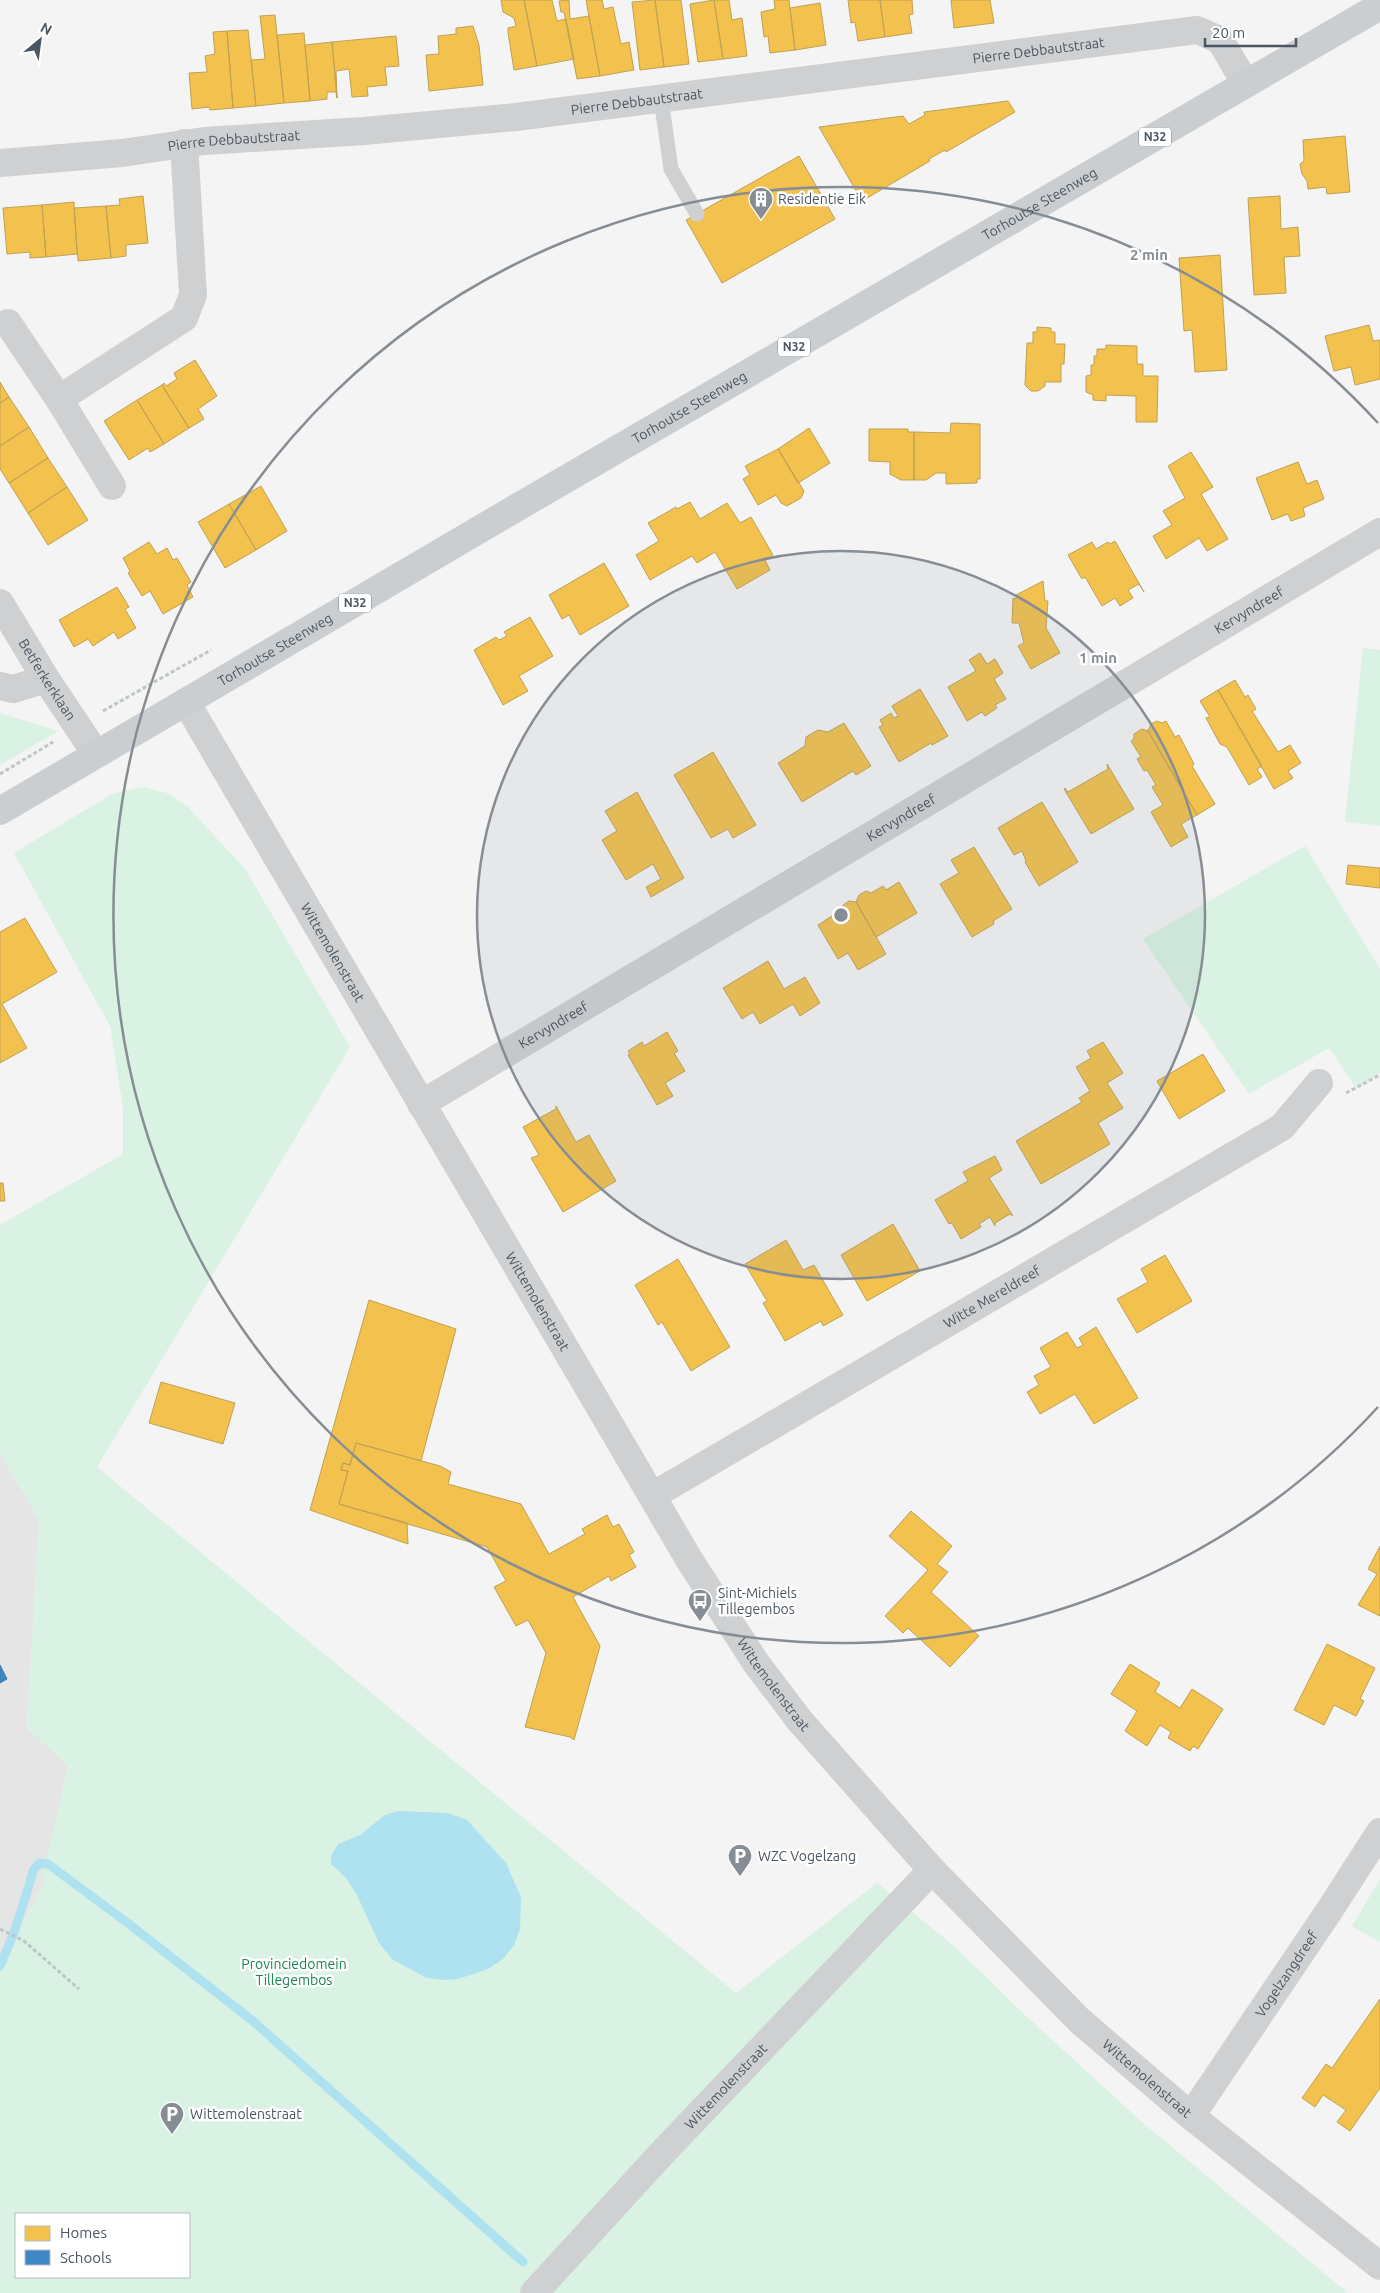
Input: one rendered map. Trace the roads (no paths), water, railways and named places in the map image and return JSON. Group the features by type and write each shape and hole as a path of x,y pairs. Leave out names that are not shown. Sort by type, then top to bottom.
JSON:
{"main road":[{"name":"Torhoutse Steenweg","path":"0,811 523,504 1380,6"}],"street":[{"name":"Pierre Debbautstraat","path":"0,163 122,153 184,143 516,117 1197,30 1220,40 1246,84"},
{"path":"59,399 184,318 193,295 184,143"},
{"path":"8,323 59,399 112,486"},
{"name":"Kervyndreef","path":"421,1104 1380,532"},
{"name":"Betferkerklaan","path":"0,603 46,679 96,754"},
{"path":"0,686 13,689 46,679"},
{"name":"Wittemolenstraat","path":"186,702 652,1496 730,1624 794,1714 932,1870 1080,2021 1191,2116 1380,2266"},
{"name":"Witte Mereldreef","path":"652,1496 1282,1127 1318,1083"},
{"name":"Vogelzangdreef","path":"1191,2116 1380,1832"},
{"name":"Wittemolenstraat","path":"534,2293 664,2151 932,1870"}],"lane":[{"path":"661,99 670,169 697,214"}],"water":[{"path":"398,1811 448,1813 467,1820 506,1863 521,1897 520,1929 514,1945 503,1959 488,1969 458,1979 446,1980 427,1978 393,1960 379,1943 356,1893 345,1877 331,1864 331,1856 338,1844 360,1835 385,1815"}],"waterway":[{"path":"0,1966 14,1933 34,1869 40,1863 48,1864 129,1924 254,2022 523,2262"}],"place":[{"name":"Residentie Eik","path":"761,220"},
{"name":"Sint-Michiels Tillegembos","path":"700,1622"},
{"name":"WZC Vogelzang","path":"740,1877"},
{"name":"Wittemolenstraat","path":"172,2135"}],"park label":[{"name":"Provinciedomein Tillegembos","path":"294,1972"}]}
